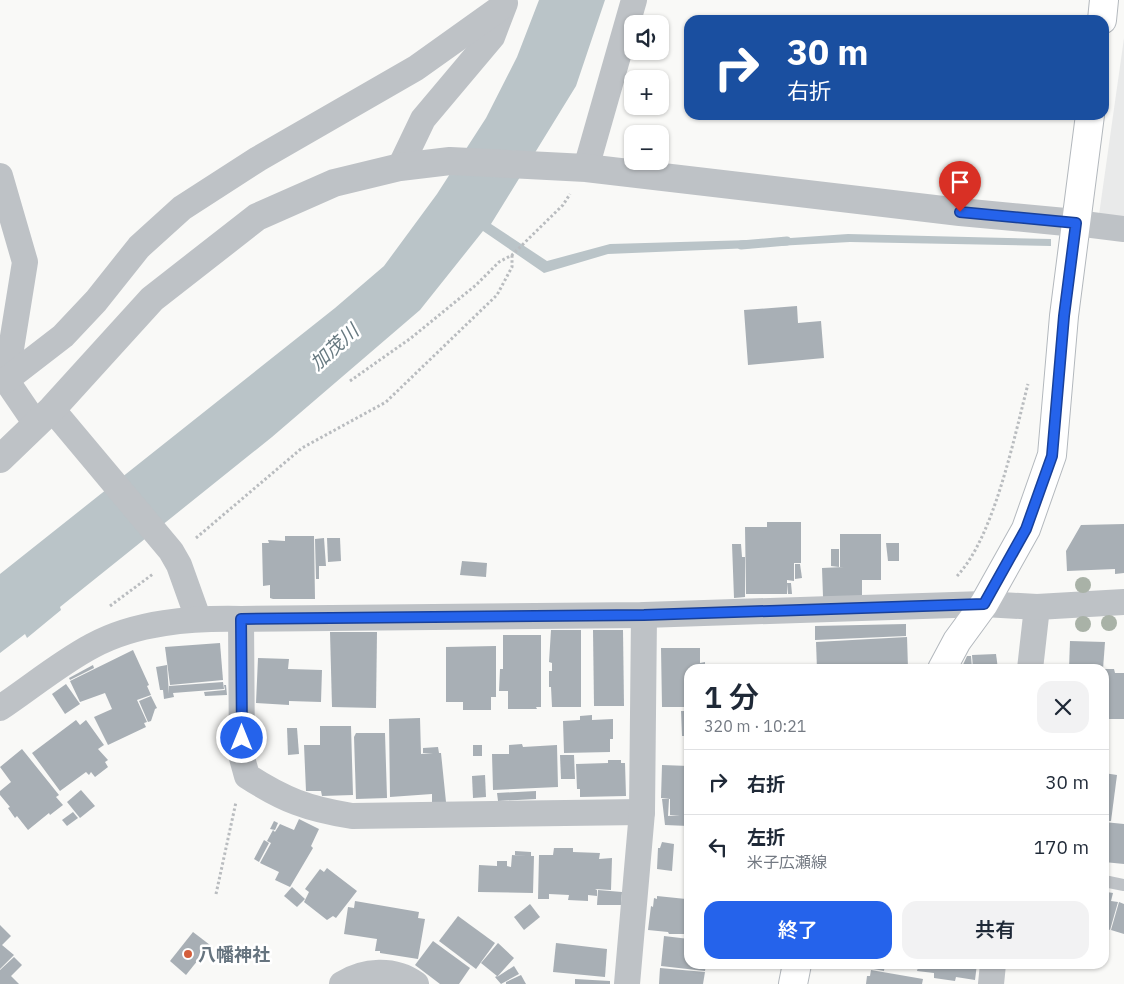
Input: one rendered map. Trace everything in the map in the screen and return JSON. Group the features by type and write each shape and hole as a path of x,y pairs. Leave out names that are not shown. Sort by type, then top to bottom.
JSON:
{"main road":[{"path":"1102,15 1104,0"},
{"path":"945,664 957,641 984,604 1026,529 1052,456 1064,316 1089,120"},
{"path":"793,984 797,969"}],"street":[{"path":"586,168 634,0"},
{"path":"400,167 423,119 492,37 505,3"},
{"path":"3,380 63,336 96,302 139,247 182,208 258,159 416,68 505,3"},
{"path":"0,459 44,416 152,299 257,217 334,183 400,167 450,161 586,168 960,212 1124,229"},
{"path":"0,176 25,262 3,380"},
{"path":"3,380 44,416 72,433 173,554 198,618"},
{"path":"0,708 90,646 129,631 198,618 644,615 984,604 1037,607 1124,602"},
{"path":"1031,664 1037,607"},
{"path":"627,984 642,812 644,615"},
{"path":"241,619 242,758 247,776 272,792 315,810 352,816 642,812"},
{"path":"991,984 992,969"},
{"path":"342,984 355,976 375,972 394,974 416,984"}],"lane":[{"path":"1109,882 1124,885"}],"path":[{"path":"350,382 411,338 476,285 499,262 512,256 563,205 586,168"},
{"path":"173,554 302,448 386,402 497,295 512,267 512,256"},
{"path":"955,579 979,546 1008,464 1029,378"},
{"path":"216,894 238,791 247,776"}],"shaded area":[{"path":"1124,38 1124,225 1098,222"}],"water":[{"name":"加茂川","path":"539,0 605,0 576,86 491,224 547,261 610,244 751,240 752,248 608,254 544,273 483,231 420,310 272,437 60,607 61,610 27,638 25,634 0,653 0,574 335,308 384,266 437,194 486,118 517,57"},
{"path":"848,234 1051,239 1051,246 850,242 777,246 776,239"}],"building":[{"path":"797,306 798,323 821,321 824,358 748,365 744,310"},
{"path":"767,522 801,522 801,563 794,563 794,581 787,580 787,594 746,594 745,527 767,527"},
{"path":"1124,524 1124,573 1115,574 1115,569 1067,571 1066,551 1081,525"},
{"path":"840,534 881,534 881,580 862,580 862,596 823,597 822,568 844,567 840,567"},
{"path":"285,536 314,536 315,599 273,599 270,598 270,585 263,586 262,543 269,543 268,540 285,541"},
{"path":"324,538 326,566 319,566 319,579 316,579 315,539"},
{"path":"327,538 340,538 341,561 328,562"},
{"path":"886,543 899,543 899,561 888,561"},
{"path":"732,544 741,544 742,557 745,557 745,597 734,598"},
{"path":"831,549 839,549 839,567 831,566"},
{"path":"462,561 487,563 486,577 460,575"},
{"path":"795,564 800,564 802,578 795,579"},
{"path":"787,583 791,583 792,594 788,594"},
{"path":"906,624 906,636 815,640 815,626"},
{"path":"551,630 581,630 581,707 552,707 551,687 549,687 549,671 552,671 552,663 549,662"},
{"path":"593,630 623,630 624,706 594,706"},
{"path":"330,632 377,632 376,708 332,707"},
{"path":"503,635 541,635 541,707 536,707 537,709 508,709 508,691 499,691 500,669 503,669"},
{"path":"907,637 908,664 817,664 816,642"},
{"path":"1070,641 1105,642 1103,664 1069,664"},
{"path":"220,643 223,680 170,685 165,647"},
{"path":"496,646 496,697 491,697 491,710 463,710 463,702 446,702 446,647"},
{"path":"661,648 700,648 700,663 705,662 705,664 684,664 684,707 662,707"},
{"path":"133,650 149,685 147,686 151,695 137,700 147,722 144,723 146,727 108,745 94,717 112,709 105,693 80,702 70,681"},
{"path":"996,654 997,664 973,664 972,655"},
{"path":"967,656 971,656 972,664 963,664"},
{"path":"258,658 289,659 288,669 322,670 321,702 289,701 289,705 256,703"},
{"path":"93,665 94,668 70,680 69,678"},
{"path":"167,665 169,694 169,686 223,682 224,689 173,693 174,697 164,699 163,690 160,690 156,667"},
{"path":"1109,669 1114,669 1115,673 1124,673 1124,719 1109,719"},
{"path":"66,684 80,704 65,714 52,694"},
{"path":"224,685 226,685 227,695 205,696 204,692 225,690"},
{"path":"151,696 157,708 151,721 148,722 139,701"},
{"path":"681,711 684,711 684,736 682,736"},
{"path":"592,715 592,720 613,719 613,739 610,739 610,752 564,753 563,721 580,720 580,716"},
{"path":"420,718 421,754 433,753 423,753 423,748 438,747 439,753 441,753 446,802 432,803 432,794 390,797 389,719"},
{"path":"76,720 80,725 86,720 104,745 98,749 108,760 105,762 108,767 95,777 91,772 89,775 86,772 60,791 32,753"},
{"path":"320,726 351,726 353,795 322,796 321,791 306,791 304,745 320,745"},
{"path":"287,728 297,728 299,754 288,755"},
{"path":"356,733 385,733 387,798 356,799 354,737"},
{"path":"522,744 523,747 557,745 558,787 493,790 492,754 509,754 509,745"},
{"path":"473,745 482,745 482,756 473,756"},
{"path":"22,749 59,795 56,797 63,805 50,815 49,813 28,830 17,816 15,818 8,808 10,807 0,795 0,791 11,782 0,767"},
{"path":"560,755 574,755 575,779 561,779"},
{"path":"608,760 621,760 621,763 625,763 626,796 580,797 580,789 577,789 576,764 608,763"},
{"path":"662,765 684,766 684,826 665,825 662,799 669,799 668,816 680,815 670,815 670,799 661,798"},
{"path":"1109,774 1117,775 1111,821 1109,821"},
{"path":"485,775 486,797 473,798 472,776"},
{"path":"81,790 95,806 80,818 67,802"},
{"path":"536,791 536,799 498,801 497,793"},
{"path":"73,812 78,818 67,826 62,820"},
{"path":"299,819 319,829 311,846 313,848 290,887 275,880 279,872 260,863 271,843 267,841 273,830 275,832 280,824 294,830"},
{"path":"274,821 278,823 275,830 270,829"},
{"path":"1109,822 1124,824 1124,864 1109,862"},
{"path":"264,840 269,843 259,862 254,859"},
{"path":"662,842 674,844 672,871 657,869 658,848 660,848"},
{"path":"554,848 573,848 573,852 600,853 599,859 612,858 611,890 595,889 597,890 597,896 588,895 588,901 568,900 569,895 549,894 549,899 538,899 539,855 553,855"},
{"path":"515,851 531,852 531,856 534,856 533,893 478,892 479,865 497,866 497,861 507,861 507,866 511,867 512,855 527,856 515,855"},
{"path":"327,868 357,891 336,918 333,916 327,920 304,902 309,892 305,889 320,869 324,872"},
{"path":"292,887 305,899 297,907 284,896"},
{"path":"598,890 622,892 621,905 597,905"},
{"path":"1109,892 1113,893 1111,901 1118,902 1110,930"},
{"path":"657,896 684,899 684,934 669,934 668,932 648,930 651,906 653,907 654,898 657,899"},
{"path":"355,901 419,912 418,918 425,919 418,959 380,953 380,951 375,951 377,939 344,934 348,907 354,908"},
{"path":"1119,902 1124,904 1124,934 1111,930"},
{"path":"530,904 540,917 524,930 514,917"},
{"path":"458,916 495,943 476,969 439,941"},
{"path":"0,925 11,936 2,945 14,955 0,969"},
{"path":"193,932 210,945 186,975 170,961"},
{"path":"664,936 684,938 684,969 661,966"},
{"path":"433,941 470,968 459,984 440,984 415,965"},
{"path":"498,943 514,958 497,977 514,966 519,974 501,984 495,977 497,976 481,963"},
{"path":"556,943 607,949 605,977 553,972"},
{"path":"14,957 22,965 11,976 19,984 0,984 0,970"},
{"path":"660,968 705,972 703,984 659,984"},
{"path":"687,969 705,969 705,971"},
{"path":"918,969 976,969 975,980 956,977 955,981 934,978 934,973 917,971"},
{"path":"871,970 923,979 922,984 866,984 867,976 870,976"},
{"path":"521,975 526,984 506,984 506,982"},
{"path":"575,979 610,981 610,984 575,984"}],"waterway":[{"path":"741,245 787,241"}],"place":[{"name":"八幡神社","path":"188,954"}],"route":[{"path":"242,738 241,619 644,615 984,604 1026,529 1052,456 1064,316 1076,223 960,212"}]}
